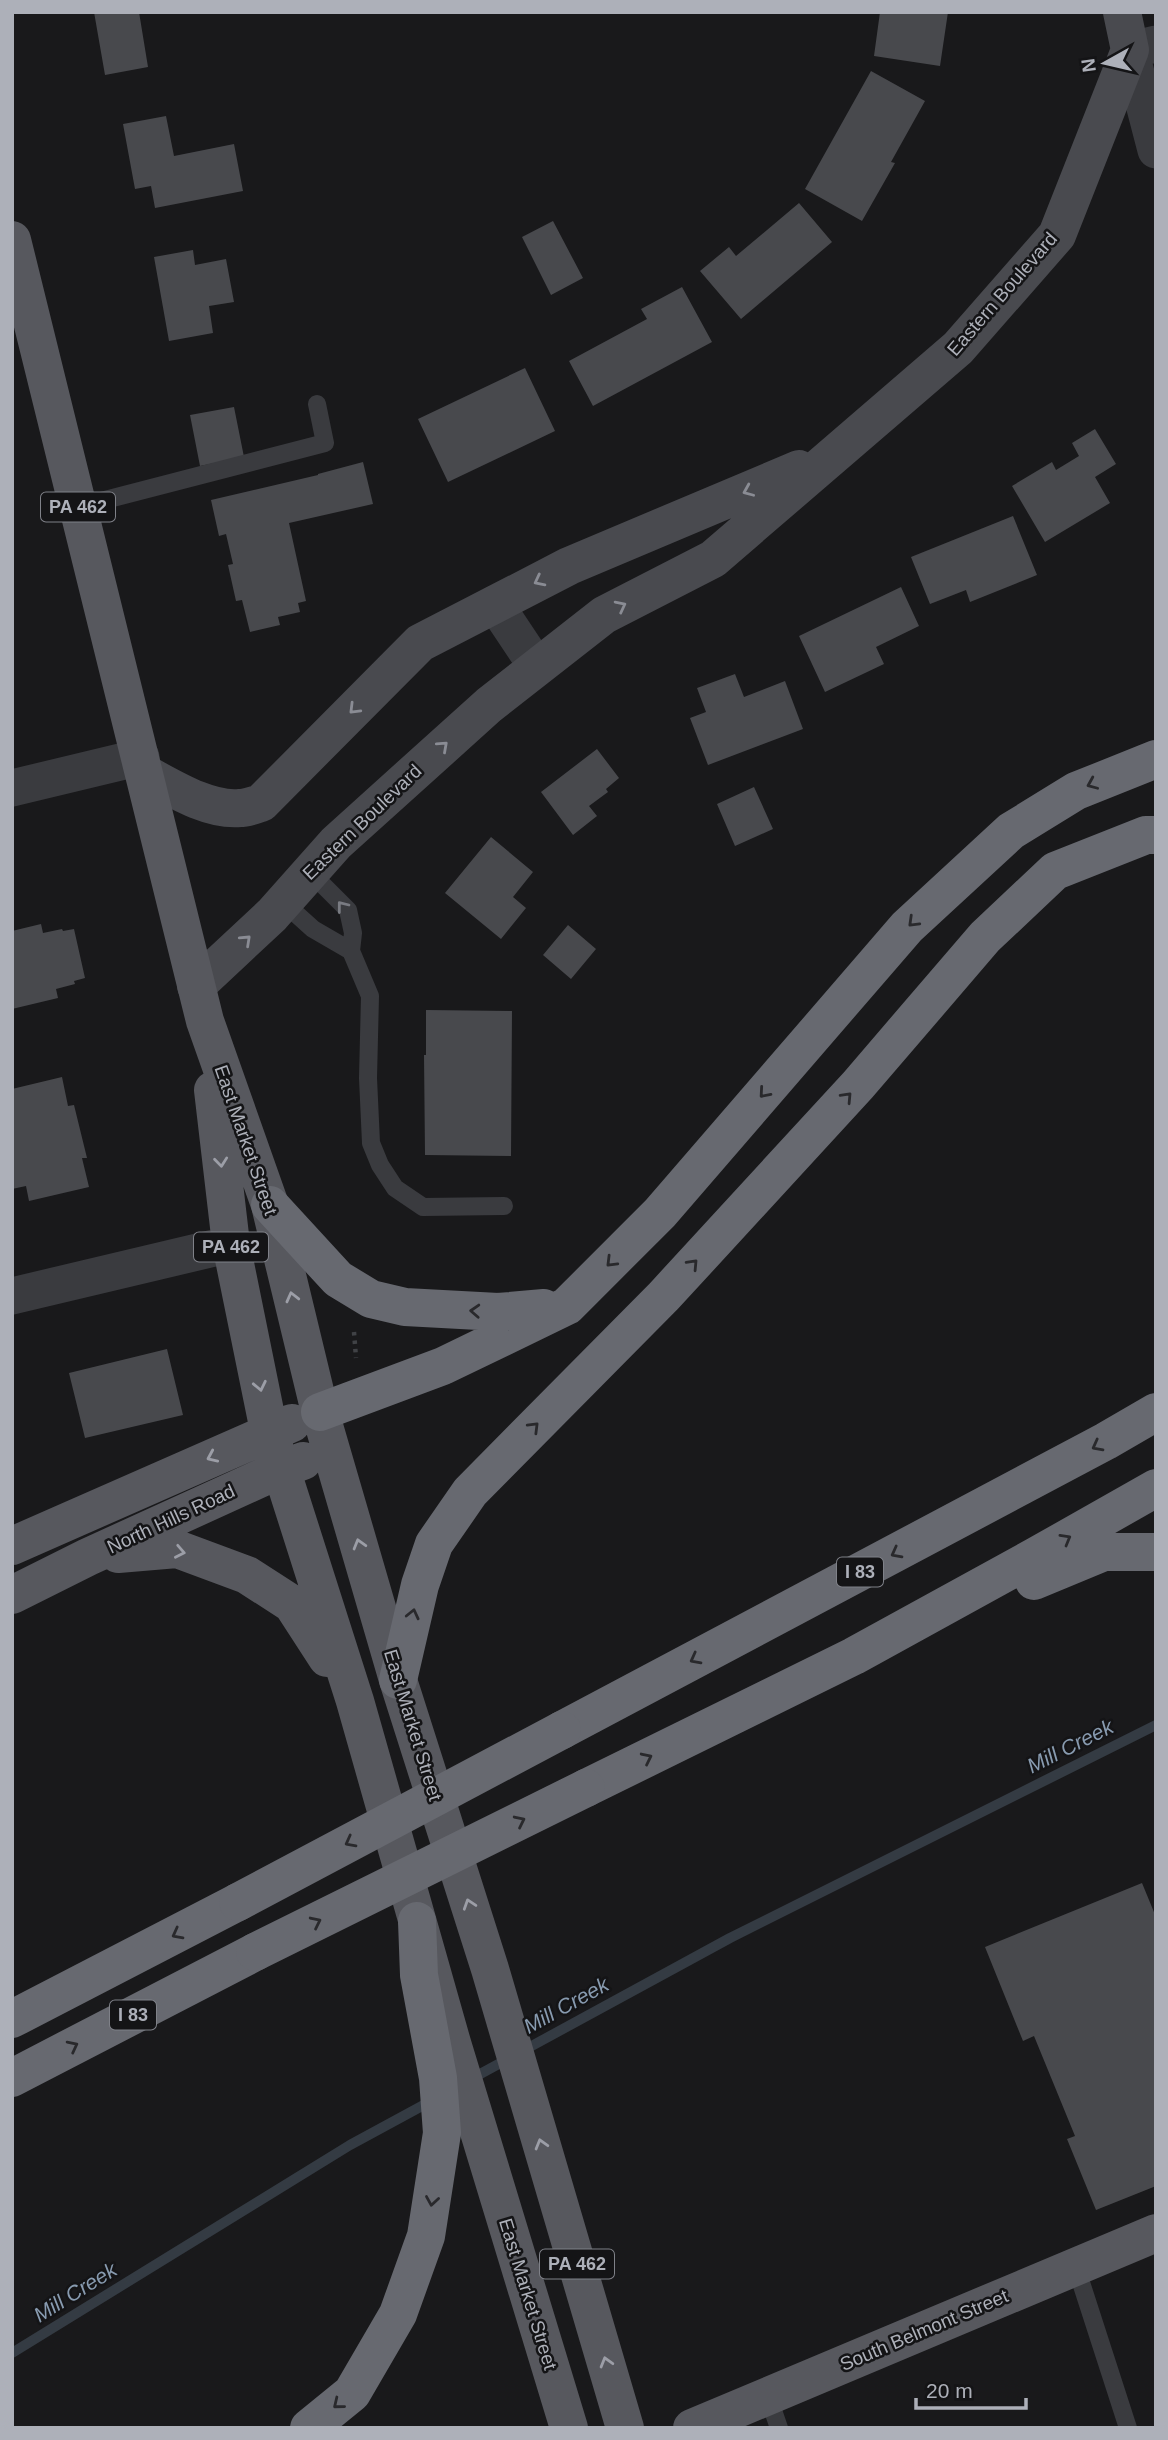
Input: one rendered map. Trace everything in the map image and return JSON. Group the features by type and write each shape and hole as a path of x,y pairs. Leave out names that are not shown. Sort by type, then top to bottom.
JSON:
{"highway":[{"path":"320,1412 443,1366 567,1306 660,1213 916,918 1011,831 1076,791 1156,759"},
{"path":"398,1680 420,1585 434,1544 470,1492 664,1297 858,1085 985,937 1055,871 1146,835 1156,835"},
{"path":"270,1205 338,1279 371,1298 405,1307 498,1312 567,1306"},
{"name":"I 83","path":"12,2019 1094,1448 1156,1412"},
{"name":"I 83","path":"12,2078 254,1952 854,1656 1156,1488"},
{"path":"854,1656 1104,1552 1156,1552"},
{"path":"309,2428 352,2393 398,2314 426,2236 459,2128 438,2078 419,1975 417,1921"}],"main road":[{"name":"East Market Street","path":"12,240 18,293 78,507 201,1004 270,1205 320,1412 398,1680 490,1969 625,2428"},
{"name":"East Market Street","path":"201,1004 230,1244 269,1432 355,1701 417,1921 459,2128 569,2428"},
{"name":"North Hills Road","path":"12,1546 320,1412"},
{"name":"North Hills Road","path":"12,1595 88,1557 281,1469 332,1451"},
{"path":"88,1557 177,1549 247,1575 292,1604 355,1701"},
{"name":"South Belmont Street","path":"692,2428 773,2412 1076,2267 1156,2233"}],"street":[{"path":"1122,12 1143,47 1156,150"},
{"name":"Eastern Boulevard","path":"201,1004 309,871 336,843 489,705 604,615 713,559 958,348 1057,235 1143,47"},
{"name":"Eastern Boulevard","path":"144,765 184,795 221,806 239,808 261,803 420,643 569,566 833,455"},
{"path":"495,604 537,667"},
{"path":"12,788 144,765"},
{"path":"12,1296 230,1244"}],"lane":[{"path":"78,507 325,443 317,404"},
{"path":"309,871 348,910 353,933 351,951 370,996 368,1079 371,1143 380,1165 395,1188 423,1207 504,1206"},
{"path":"283,902 313,929 351,951"},
{"path":"1076,2267 1128,2428"}],"path":[{"path":"354,1329 356,1359"},
{"path":"346,1342 354,1340"}],"building":[{"path":"94,12 139,12 148,67 105,75"},
{"path":"880,12 948,12 940,66 874,56"},
{"path":"871,71 925,101 891,162 895,163 862,221 805,189"},
{"path":"166,116 174,156 234,144 243,191 155,208 151,186 135,189 123,124"},
{"path":"799,203 832,242 741,319 700,271 729,247 736,256"},
{"path":"553,221 583,278 551,295 522,237"},
{"path":"193,250 195,265 226,259 234,302 209,306 213,333 169,341 154,257"},
{"path":"682,287 712,342 593,406 569,361 647,319 641,309"},
{"path":"525,368 555,431 448,482 418,419"},
{"path":"234,407 244,457 200,466 190,415"},
{"path":"1095,429 1116,464 1095,477 1110,503 1045,542 1012,486 1052,462 1056,470 1079,456 1072,443"},
{"path":"363,462 373,504 289,523 306,601 298,603 300,612 278,617 280,625 250,632 242,600 236,601 228,565 233,564 226,534 219,536 211,500"},
{"path":"1013,516 1037,575 970,602 966,590 930,604 911,557"},
{"path":"901,587 919,626 876,647 884,664 825,692 799,636"},
{"path":"735,674 744,697 785,681 803,729 708,765 690,718 706,712 697,688"},
{"path":"597,749 619,778 606,789 608,792 589,806 597,816 573,835 541,792"},
{"path":"754,787 773,829 735,846 717,804"},
{"path":"491,837 533,872 513,897 526,908 501,939 445,893"},
{"path":"41,924 43,933 74,929 85,978 56,989 58,998 12,1009 12,931"},
{"path":"568,925 596,949 571,979 543,955"},
{"path":"426,1010 512,1011 511,1156 425,1155"},
{"path":"62,1077 68,1106 74,1105 87,1158 82,1158 89,1187 29,1201 26,1186 12,1189 12,1089"},
{"path":"167,1349 183,1415 85,1438 69,1373"},
{"path":"1142,1883 1156,1917 1156,2186 1096,2210 1067,2139 1075,2136 1034,2036 1023,2041 985,1947"}],"waterway":[{"name":"Mill Creek","path":"471,2079 730,1938 1156,1725"},
{"name":"Mill Creek","path":"12,2353 350,2145 433,2100"}]}
